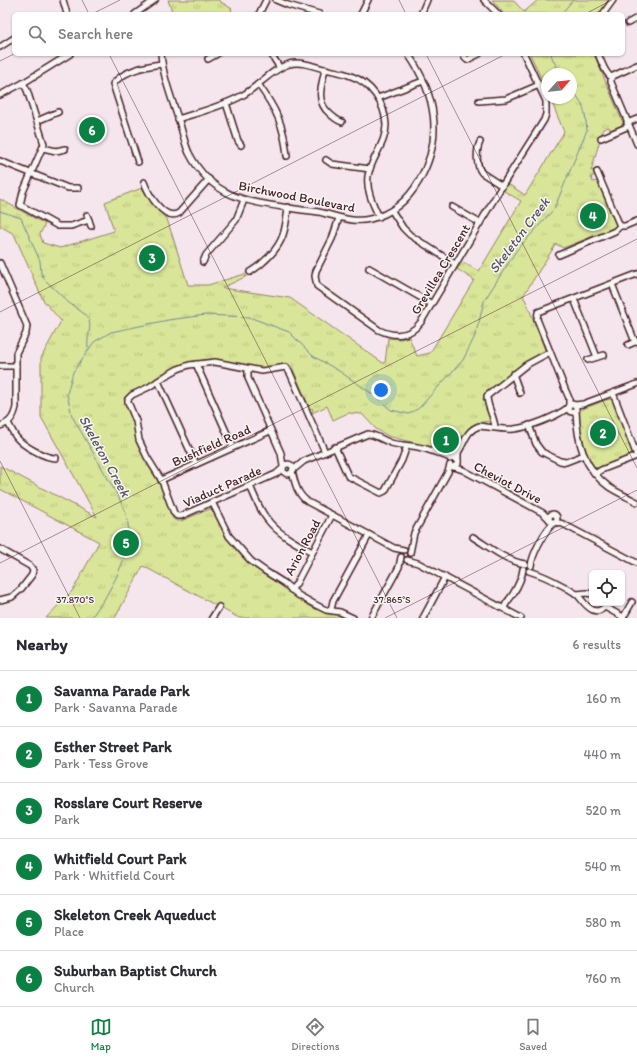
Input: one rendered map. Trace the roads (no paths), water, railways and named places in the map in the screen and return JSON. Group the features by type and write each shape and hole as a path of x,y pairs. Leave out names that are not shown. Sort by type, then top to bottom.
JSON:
{"street":[{"path":"63,0 66,12"},
{"path":"140,12 155,0"},
{"path":"260,12 266,0"},
{"path":"276,0 312,12"},
{"path":"362,12 368,0"},
{"path":"422,12 427,0"},
{"path":"484,0 496,12"},
{"path":"604,12 613,0"},
{"path":"0,46 12,39"},
{"path":"0,95 23,83 67,56"},
{"name":"Birchwood Boulevard","path":"161,56 162,64 188,151 197,166 209,179 226,192 244,200 322,213 339,218 364,220 378,217 392,211 408,198 425,170 432,150 435,128 434,114 419,70 409,56"},
{"path":"208,59 213,56"},
{"path":"272,56 280,68"},
{"path":"464,56 467,60 474,56"},
{"name":"Grevillea Crescent","path":"339,218 332,239 316,271 315,281 320,289 379,330 394,335 404,334 418,326 502,186 544,120 546,114 546,101 525,56"},
{"path":"599,56 608,74 612,77"},
{"path":"178,119 226,103 245,94 280,68 291,64 297,63 350,75 371,89 378,98 385,117 385,130 382,143 368,176 369,191 378,217"},
{"path":"138,162 111,83 134,69 148,65 162,64"},
{"path":"612,77 637,65"},
{"path":"325,69 320,93 321,102 325,110 335,119 342,122"},
{"path":"612,77 611,82 637,144"},
{"path":"378,98 423,81"},
{"path":"23,83 43,137 43,148 20,201 21,206 58,226 71,226 88,218 91,226"},
{"path":"258,84 277,114 285,138 287,156"},
{"path":"479,101 506,99 539,85"},
{"path":"226,103 238,141 241,145"},
{"path":"37,121 58,112"},
{"path":"601,138 608,131 637,119"},
{"path":"480,142 478,146 478,164 480,170 482,173 502,186"},
{"path":"43,148 56,151 65,149"},
{"path":"326,160 332,164 370,170"},
{"path":"0,161 68,188 78,188"},
{"path":"593,179 598,174 620,226"},
{"path":"144,182 151,197 168,214 172,216 179,213 209,179"},
{"path":"203,262 206,256 236,220 244,200"},
{"path":"250,272 262,264 276,248 283,237 288,207"},
{"path":"452,207 480,223"},
{"path":"392,211 403,228 410,235 455,264"},
{"path":"559,255 615,231 620,226 625,226 637,221"},
{"path":"0,262 26,326 26,333 16,353 16,407 14,414 8,423 0,426"},
{"path":"369,268 432,304"},
{"path":"637,274 538,312 537,319 573,408 580,447 591,471 611,488 637,502"},
{"path":"612,284 636,342 628,344"},
{"path":"574,299 597,357"},
{"path":"495,427 495,421 487,400 487,396 531,361 550,352"},
{"path":"588,360 604,355"},
{"path":"161,480 150,464 143,450 137,433 135,418 127,401 130,396 149,387 158,380 178,369 196,364 211,362 222,363 262,371 281,367 287,368 325,452"},
{"path":"196,364 233,447"},
{"path":"0,366 16,366"},
{"path":"248,369 248,378 286,465 283,471 290,472 301,463 368,434 374,435 389,442 421,447 444,457 451,463"},
{"path":"513,374 520,393"},
{"path":"158,380 196,464"},
{"path":"399,567 410,558 414,533 467,434 472,429 479,426 512,429 529,425 637,384"},
{"path":"595,474 600,470 637,456 613,393"},
{"path":"8,423 17,438 26,446 47,456 56,458"},
{"path":"529,425 536,444 542,452 560,461 566,462 584,455"},
{"name":"Bushfield Road","path":"161,480 270,431"},
{"path":"335,448 348,476 381,493 384,491 402,460 407,446"},
{"path":"451,463 455,458 458,461 458,451"},
{"name":"Cheviot Drive","path":"458,461 463,470"},
{"path":"286,465 301,463"},
{"name":"Cheviot Drive","path":"451,463 543,513 552,521 563,524 637,563"},
{"path":"286,465 292,466 290,472 299,492 304,499 394,548 408,551 418,563"},
{"name":"Viaduct Parade","path":"276,474 286,465"},
{"name":"Viaduct Parade","path":"161,480 174,513 177,516 181,516 276,474 290,472"},
{"path":"250,486 262,512 272,524 281,533 312,552"},
{"path":"212,502 229,536 241,552 256,566 284,582 291,590 314,604 326,610 340,612 353,618"},
{"name":"Cheviot Drive","path":"543,513 555,515 563,524"},
{"name":"Arion Road","path":"291,590 296,584 332,515"},
{"path":"504,608 552,521 557,519 555,515"},
{"path":"331,610 333,601 369,535"},
{"path":"473,537 576,594 585,605 592,610 599,610 604,606"},
{"path":"371,618 399,567 401,553 412,542"},
{"path":"394,548 404,560 418,563 521,618"},
{"path":"0,549 30,566 33,570 32,575 21,590 12,597 0,600"},
{"path":"423,618 445,577"},
{"path":"576,594 589,594"},
{"path":"606,606 623,618 632,602"},
{"path":"212,618 219,607"}],"waterway":[{"name":"Skeleton Creek","path":"563,12 573,0"},
{"name":"Skeleton Creek","path":"552,56 558,68"},
{"name":"Skeleton Creek","path":"91,618 105,598 117,576 127,551 130,535 126,514 119,498 72,416 67,394 73,372 94,342 111,332 168,320 205,315 249,317 289,332 313,356 339,371 374,395 391,410 409,414 419,408 463,360 474,338 484,301 516,251 554,209 587,130 585,114 582,104 577,96"},
{"path":"0,211 21,218 40,261 41,273 45,280 69,303 86,315"},
{"path":"88,318 90,325 88,348"}],"place":[{"name":"Suburban Baptist Church","path":"92,130"},
{"name":"Whitfield Court Park","path":"593,216"},
{"name":"Rosslare Court Reserve","path":"152,258"},
{"name":"Esther Street Park","path":"603,433"},
{"name":"Savanna Parade Park","path":"446,440"},
{"name":"Skeleton Creek Aqueduct","path":"126,543"}]}
